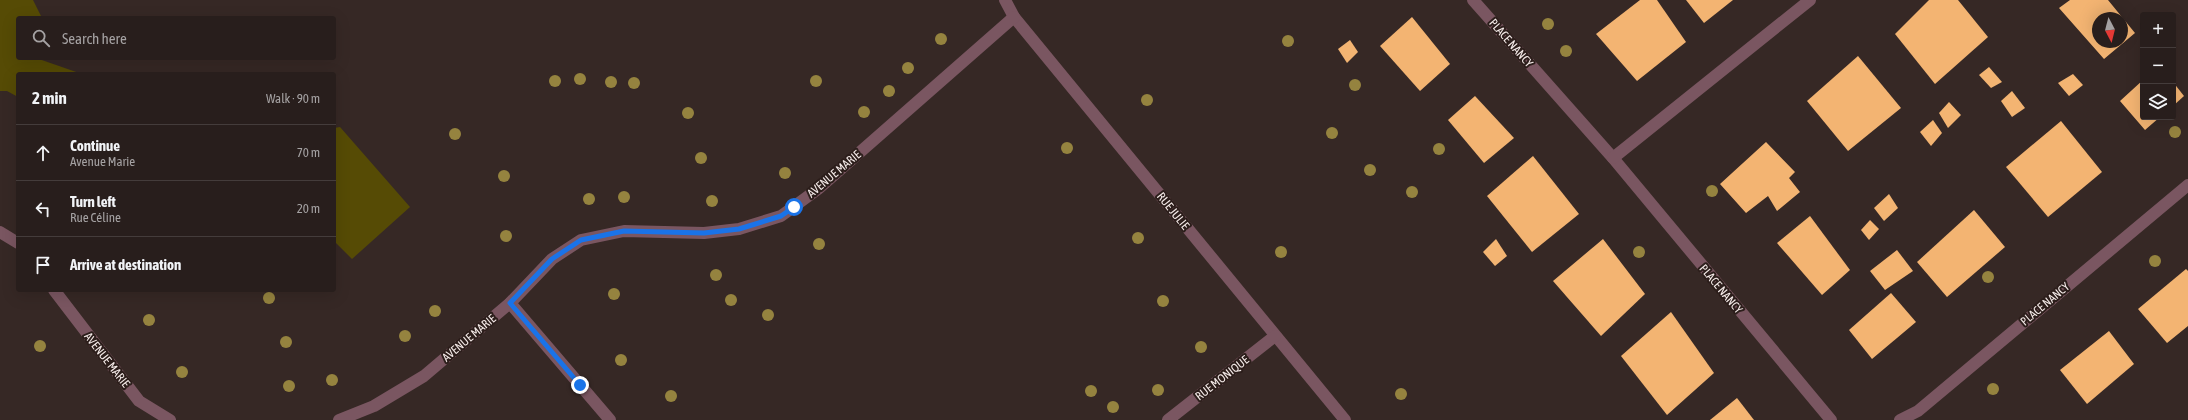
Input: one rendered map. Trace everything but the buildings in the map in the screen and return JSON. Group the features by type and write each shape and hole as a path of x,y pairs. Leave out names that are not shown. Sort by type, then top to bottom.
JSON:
{"street":[{"name":"RUE JULIE","path":"1005,0 1014,17 1345,420"},
{"name":"PLACE NANCY","path":"1473,0 1613,158 1831,420"},
{"path":"1613,158 1810,0"},
{"name":"AVENUE MARIE","path":"339,420 374,406 424,376 510,303 552,259 581,240 624,231 718,232 739,229 781,216 818,189 1014,17"},
{"name":"PLACE NANCY","path":"1900,420 1918,411 2188,185"},
{"path":"0,232 16,242"},
{"name":"AVENUE MARIE","path":"56,292 139,401 170,420"},
{"path":"510,303 610,420"},
{"name":"RUE MONIQUE","path":"1168,420 1275,336"}],"shaded area":[{"path":"0,0 33,0 41,16 16,16 16,60 42,60 76,72 16,72 16,96 7,91 0,91"},
{"path":"340,127 410,207 352,259 336,243 336,128"}],"route":[{"path":"580,385 510,303 552,259 581,240 624,231 704,233 739,229 781,216 794,207"}]}
